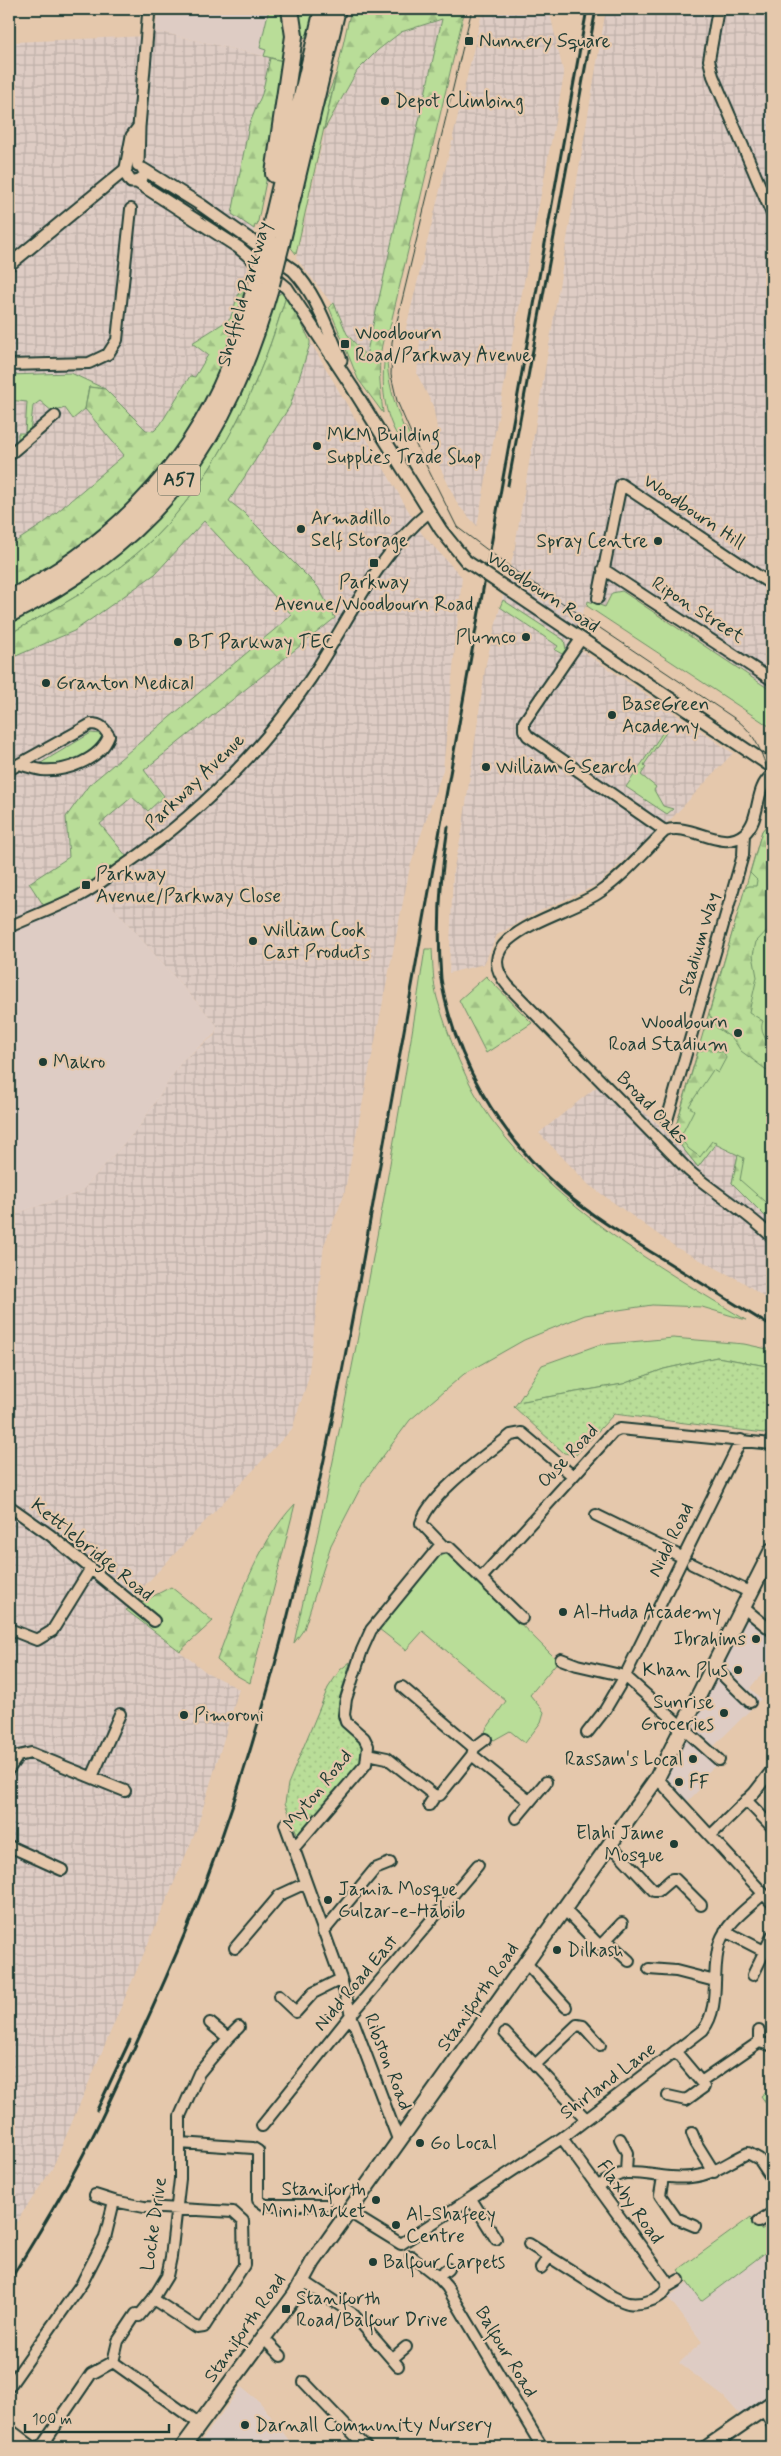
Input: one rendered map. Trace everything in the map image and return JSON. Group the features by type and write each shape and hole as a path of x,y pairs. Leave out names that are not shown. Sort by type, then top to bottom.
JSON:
{"highway":[{"path":"272,237 294,36 290,9"},
{"name":"Sheffield Parkway","path":"9,614 60,586 102,558 145,520 178,483 202,447 233,393 255,339 264,273 323,9"},
{"name":"Sheffield Parkway","path":"9,599 64,568 92,548 133,512 163,480 190,443 223,382 264,273 272,237 337,9"}],"main road":[{"name":"Staniforth Road","path":"183,2447 262,2337 289,2303 302,2280 349,2212 525,1962 611,1846 657,1778 772,1550"},
{"path":"708,2447 768,2406"}],"street":[{"path":"133,182 126,176 134,168 149,9"},
{"path":"718,9 709,60 713,76 772,214"},
{"path":"88,201 120,184 142,178 134,168"},
{"path":"9,265 88,201 115,176 134,168"},
{"name":"Woodbourn Road","path":"134,168 223,221 287,265 306,284 324,319 352,387"},
{"name":"Woodbourn Road","path":"133,182 216,232 246,253 287,288 352,387 440,530 466,561 772,767"},
{"path":"9,364 89,363 108,354 117,340 131,209"},
{"path":"216,232 223,221"},
{"path":"9,455 54,416"},
{"name":"Woodbourn Hill","path":"603,569 621,484 772,585"},
{"name":"Parkway Avenue","path":"9,928 82,894 152,847 183,822 238,770 290,708 385,560 429,512"},
{"path":"598,598 603,569"},
{"name":"Ripon Street","path":"603,569 772,680"},
{"path":"581,639 524,722 524,730 528,736 665,831 675,828 729,840 744,834 753,820 764,782 772,775"},
{"path":"9,770 19,764 91,724 98,724 104,728 109,736 106,744 98,752 73,766 42,770 19,764"},
{"name":"Broad Oaks","path":"665,831 601,892 508,939 497,954 497,971 508,986 689,1171 714,1193 757,1222 772,1237"},
{"name":"Stadium Way","path":"667,1120 743,855 744,834"},
{"name":"Ouse Road","path":"482,1577 614,1432 620,1430 772,1444"},
{"path":"522,1618 482,1577 448,1547 443,1546 421,1523 424,1512 453,1482 511,1435 522,1433 572,1476"},
{"name":"Nidd Road","path":"587,1733 605,1710 625,1676 740,1440"},
{"name":"Kettlebridge Road","path":"9,1506 91,1568 154,1621"},
{"path":"596,1515 682,1557"},
{"path":"435,1796 387,1758 368,1754 364,1738 353,1730 344,1714 346,1700 362,1650 371,1630 438,1548 443,1546"},
{"path":"692,1564 751,1593"},
{"path":"9,1629 37,1640 52,1630 91,1568"},
{"path":"744,1608 772,1631"},
{"path":"561,1659 576,1665 625,1676 682,1729 719,1760"},
{"path":"714,1667 750,1702"},
{"path":"402,1687 529,1801"},
{"path":"92,1777 120,1714"},
{"path":"428,1805 435,1796 440,1795 473,1751 486,1740"},
{"path":"9,1770 18,1756 31,1753 125,1791"},
{"name":"Myton Road","path":"294,1848 366,1764 368,1754"},
{"path":"711,1835 746,1800 772,1770"},
{"path":"657,1778 772,1903"},
{"path":"516,1818 546,1782"},
{"path":"746,1800 772,1827"},
{"name":"Ribston Road","path":"285,1824 341,1980 351,2015 399,2142"},
{"path":"9,1846 62,1870"},
{"path":"611,1846 654,1891 658,1892 672,1879 675,1879 701,1905"},
{"path":"323,1932 375,1869 390,1863"},
{"name":"Nidd Road East","path":"262,2126 351,2015 478,1866"},
{"path":"236,1948 280,1896 306,1883"},
{"name":"Shirland Lane","path":"349,2212 401,2244 562,2138 703,2030 711,2020 716,1959 725,1931 763,1894"},
{"path":"564,1909 597,1943 602,1944 622,1923"},
{"path":"725,1931 764,1951"},
{"path":"753,1975 772,1936"},
{"path":"606,1940 629,1961"},
{"path":"525,1962 566,2007"},
{"path":"649,1969 676,1971 715,1981"},
{"path":"279,1996 296,2012 313,1993 341,1980"},
{"path":"210,2023 228,2038"},
{"path":"536,2064 577,2025 583,2026 600,2046"},
{"name":"Locke Drive","path":"113,2362 118,2341 136,2314 139,2316 154,2299 167,2276 180,2178 180,2116 188,2093 199,2073 239,2027"},
{"path":"759,2031 759,2042"},
{"path":"505,2033 586,2119"},
{"path":"759,2042 770,2045"},
{"path":"668,2096 686,2100 704,2088 759,2042"},
{"path":"675,2051 704,2088"},
{"path":"692,2133 714,2172"},
{"name":"Flaxby Road","path":"562,2138 667,2282 667,2287"},
{"path":"620,2139 628,2152 626,2173"},
{"path":"180,2143 253,2148 258,2151 258,2200 265,2205 325,2205"},
{"path":"598,2186 614,2176 626,2173 690,2178 714,2172 748,2153 754,2154 759,2159 769,2174"},
{"path":"664,2177 660,2195 676,2218 695,2226"},
{"path":"95,2195 114,2202 176,2209 233,2212 244,2221 244,2265 204,2327 197,2328 154,2299"},
{"path":"471,2199 496,2239"},
{"path":"9,2387 82,2283 105,2238 114,2202"},
{"path":"758,2222 772,2213"},
{"path":"529,2244 613,2297 627,2303 648,2301 664,2293 667,2287 679,2280"},
{"name":"Balfour Road","path":"411,2256 438,2277 485,2348 542,2447"},
{"path":"541,2268 548,2257"},
{"path":"438,2277 448,2269"},
{"path":"302,2280 353,2314 395,2362 406,2347"},
{"path":"262,2337 280,2356"},
{"path":"38,2447 44,2443 91,2374 113,2362 200,2424"},
{"path":"304,2382 366,2447"},
{"path":"768,2406 772,2424"},
{"path":"9,2429 33,2447"}],"shaded area":[{"path":"158,9 311,9 298,64 155,31"},
{"path":"483,9 549,9 564,75 477,526 458,505 430,446 437,428 433,406 417,374 420,340 404,336 452,141 454,141 453,136"},
{"path":"606,9 772,9 772,691 627,592 608,598 605,607 588,601 569,642 733,753 672,818 597,885 527,917 497,935 484,964 449,973 453,871 462,832 486,663 514,552"},
{"path":"442,19 366,356 347,334 334,303 332,304 296,258 325,130 357,71 378,50 401,32"},
{"path":"155,31 298,64 245,264 287,293 310,341 422,534 462,577 443,770 410,867 344,1195 324,1245 308,1380 292,1429 132,1599 126,1609 206,1672 239,1689 196,1831 52,2169 9,2233 9,1216 81,1192 139,1127 183,1060 215,1035 217,1025 114,908 108,882 87,896 9,933 9,40 14,42 147,36"},
{"path":"108,881 114,908 217,1025 215,1034 183,1060 139,1127 81,1192 9,1216 9,933 87,896"},
{"path":"605,1080 673,1136 697,1166 715,1144 738,1155 732,1183 772,1223 772,1303 743,1282 677,1248 589,1185 539,1133"},
{"path":"744,1608 772,1631 772,1661 750,1688 761,1699 709,1751 720,1761 700,1780 704,1785 683,1806 657,1778"},
{"path":"766,2251 772,2257 772,2398 741,2416 724,2397 679,2363 702,2342 668,2297 688,2283 701,2301"},
{"name":"Darnall Community Nursery","path":"241,2387 260,2402 294,2447 197,2447"}],"green space":[{"path":"269,9 286,9 287,62 264,56 266,50 260,48"},
{"path":"298,9 318,9 305,38 300,33"},
{"path":"351,9 465,9 389,331 386,331 383,341 380,372 383,413 358,379 329,307 334,303 347,334 366,356 442,19 401,32 378,50 357,71 324,130"},
{"path":"270,58 287,62 283,96 257,226 255,225 254,229 232,214 249,125 262,94"},
{"path":"336,74 296,254 289,245 323,107"},
{"path":"244,278 248,279 240,314 207,405 178,452 100,536 9,593 9,546 43,524 124,455 85,409 89,387 105,389 146,430 154,431 160,425 190,376 195,377 208,355 192,343 230,319"},
{"path":"284,291 287,293 265,360 236,424 199,484 178,512 138,553 103,579 9,634 9,623 42,607 104,567 159,516 183,488 205,458 224,427 253,363 276,296"},
{"path":"287,293 310,344 290,406 229,501 243,512 318,587 335,618 144,770 164,796 148,811 132,797 100,824 127,857 92,883 44,906 29,883 69,857 66,817 89,785 292,615 204,521 155,574 74,631 9,659 9,634 103,579 138,553 178,512 199,484 236,424 265,360"},
{"path":"385,355 387,355 388,373 394,400 403,426 410,436 406,439 400,440 394,430 387,409 383,377"},
{"path":"71,373 105,389 89,387 85,409 73,419 65,408 53,412 40,401 33,406 30,433 18,443 18,433 25,433 27,402 9,400 9,375"},
{"path":"622,591 772,691 772,728 587,606 588,601 605,607 612,593"},
{"path":"503,600 564,640 566,649 562,654 555,650 558,646 500,607"},
{"path":"667,726 669,728 644,765 646,767 641,775 656,787 654,790 663,806 673,809 667,814 626,787"},
{"path":"91,733 100,734 105,738 105,744 70,766 31,769"},
{"name":"Woodbourn Road Stadium","path":"772,819 772,1223 732,1183 738,1155 715,1144 698,1167 673,1136 762,831"},
{"path":"772,819 772,925 756,942 753,955 757,977 749,1012 763,1021 763,1034 773,1055 772,1074 741,1051 733,1039 717,1028 709,1014 745,888 756,886 757,880 750,873 762,831"},
{"path":"425,949 432,949 437,998 466,1076 491,1119 517,1151 576,1207 608,1232 746,1320 702,1307 652,1305 585,1315 524,1340 464,1374 410,1420 363,1483 331,1545 304,1629 294,1643 366,1298 397,1124"},
{"path":"486,976 532,1023 486,1053 459,1000"},
{"path":"705,1049 724,1052 726,1058 718,1073 713,1070 689,1106 694,1110 680,1138 689,1149 700,1157 712,1141 717,1142 698,1167 673,1136 698,1052"},
{"path":"738,1155 744,1158 740,1180 772,1208 772,1223 732,1183"},
{"path":"673,1338 744,1344 772,1350 772,1367 717,1357 664,1369 623,1384 518,1402 542,1365 598,1345"},
{"path":"717,1357 772,1367 772,1434 614,1414 576,1455 564,1453 514,1407 518,1402 623,1384 664,1369"},
{"path":"295,1504 250,1683 234,1674 217,1660 248,1578 258,1558 281,1521"},
{"path":"445,1554 451,1555 558,1661 530,1695 544,1712 541,1722 525,1743 510,1731 494,1740 485,1731 506,1701 423,1631 406,1650 379,1629 437,1557"},
{"path":"171,1587 213,1621 180,1651 126,1610"},
{"path":"350,1662 341,1691 339,1713 344,1726 362,1746 361,1760 298,1836 285,1803 288,1784 328,1688 340,1670"},
{"path":"772,2087 772,2111 761,2096"},
{"path":"751,2217 761,2230 772,2222 772,2257 766,2252 701,2301 678,2270"}],"tram line":[{"path":"472,9 392,342 391,375 397,401 416,445 457,527 518,573 737,720 751,734 772,781"}],"railway":[{"path":"9,2282 76,2169 94,2134 182,1940 214,1860 245,1767 283,1633 316,1498 357,1293 587,9"},
{"path":"508,485 596,9"},
{"path":"441,979 440,903 448,827"},
{"path":"440,973 446,1005 468,1066 500,1121 542,1171 565,1193 598,1218 772,1327"},
{"path":"97,2110 130,2040"}],"place":[{"name":"Nunnery Square","path":"469,41"},
{"name":"Depot Climbing","path":"385,101"},
{"name":"Woodbourn Road/Parkway Avenue","path":"345,344"},
{"name":"MKM Building Supplies Trade Shop","path":"317,446"},
{"name":"Armadillo Self Storage","path":"301,529"},
{"name":"Spray Centre","path":"658,541"},
{"name":"Parkway Avenue/Woodbourn Road","path":"374,563"},
{"name":"Plumco","path":"526,637"},
{"name":"BT Parkway TEC","path":"178,642"},
{"name":"Granton Medical","path":"46,683"},
{"name":"BaseGreen Academy","path":"612,715"},
{"name":"William G Search","path":"486,767"},
{"name":"Parkway Avenue/Parkway Close","path":"86,885"},
{"name":"William Cook Cast Products","path":"253,941"},
{"name":"Woodbourn Road Stadium","path":"738,1033"},
{"name":"Makro","path":"43,1062"},
{"name":"Al-Huda Academy","path":"563,1612"},
{"name":"Ibrahims","path":"756,1639"},
{"name":"Khan Plus","path":"738,1670"},
{"name":"Sunrise Groceries","path":"724,1713"},
{"name":"Pimoroni","path":"184,1715"},
{"name":"Rassam's Local","path":"693,1759"},
{"name":"FF","path":"679,1782"},
{"name":"Elahi Jame Mosque","path":"674,1844"},
{"name":"Jamia Mosque Gulzar-e-Habib","path":"328,1900"},
{"name":"Dilkash","path":"557,1950"},
{"name":"Go Local","path":"420,2143"},
{"name":"Staniforth Mini Market","path":"376,2200"},
{"name":"Al-Shafeey Centre","path":"396,2225"},
{"name":"Balfour Carpets","path":"373,2262"},
{"name":"Staniforth Road/Balfour Drive","path":"286,2309"},
{"name":"Darnall Community Nursery","path":"245,2425"}]}
